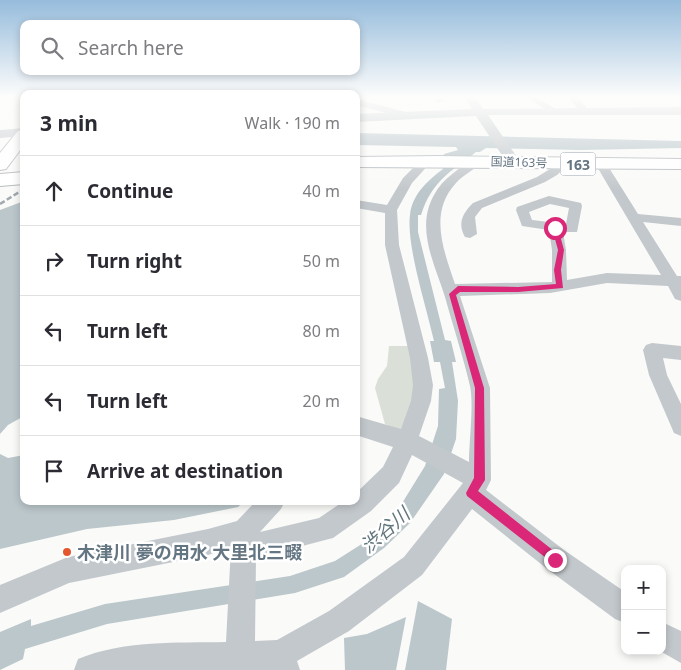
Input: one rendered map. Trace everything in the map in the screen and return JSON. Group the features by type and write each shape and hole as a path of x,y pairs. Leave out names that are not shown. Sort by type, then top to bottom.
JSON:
{"main road":[{"path":"0,164 20,138"},
{"name":"国道163号","path":"360,162 476,161 511,158 563,164 681,164"},
{"path":"0,180 20,178"}],"street":[{"path":"491,127 511,158"},
{"path":"0,134 20,135"},
{"path":"0,599 68,570 208,542 244,546 272,543 324,529 363,503 391,476 412,444 423,385 419,358 392,245 391,210 407,181 432,161"},
{"path":"89,670 143,659 241,644 283,662 413,566 473,482 480,388 452,294 432,236 433,211 439,195 450,181 476,161"},
{"path":"470,234 467,222 475,207 544,179 555,173 563,164"},
{"path":"602,165 633,217 678,285"},
{"path":"360,205 391,210"},
{"path":"633,217 681,222"},
{"path":"555,228 561,250 558,270 560,286"},
{"path":"452,294 458,289 518,290 560,286 607,278 678,285"},
{"path":"681,353 652,350 658,375 681,426"},
{"path":"360,426 412,444 473,482 555,560 621,606"},
{"path":"241,644 244,546 270,505"},
{"path":"666,639 681,648"}],"shaded area":[{"path":"389,346 409,346 416,380 407,434 385,424 375,388 378,379 387,366"}],"water":[{"name":"渋谷川","path":"360,133 681,141 681,148 581,150 486,148 476,152 436,185 425,203 421,215 418,215 418,232 445,340 451,341 456,362 452,362 458,401 456,439 444,474 410,523 384,548 344,577 295,593 107,624 25,649 23,659 0,670 0,632 31,619 31,626 105,604 290,576 335,561 368,540 396,513 425,466 438,426 439,389 445,388 440,362 434,362 430,341 434,341 414,260 410,228 411,208 421,189 443,169 444,154 458,150 456,147 360,145"},
{"path":"20,202 20,418 8,425 0,434 0,210"},
{"path":"0,454 8,458 20,456 20,505 240,505 238,507 174,520 87,529 0,549"},
{"path":"418,601 452,619 446,670 405,670"},
{"path":"406,617 396,670 345,670 344,638 367,634"}],"railway":[{"path":"0,204 20,192"}],"place":[{"name":"木津川 夢の用水 大里北三畷","path":"67,552"}],"route":[{"path":"555,228 561,250 558,270 560,286 518,290 458,289 452,294 480,388 480,480 471,493 555,560"}]}
